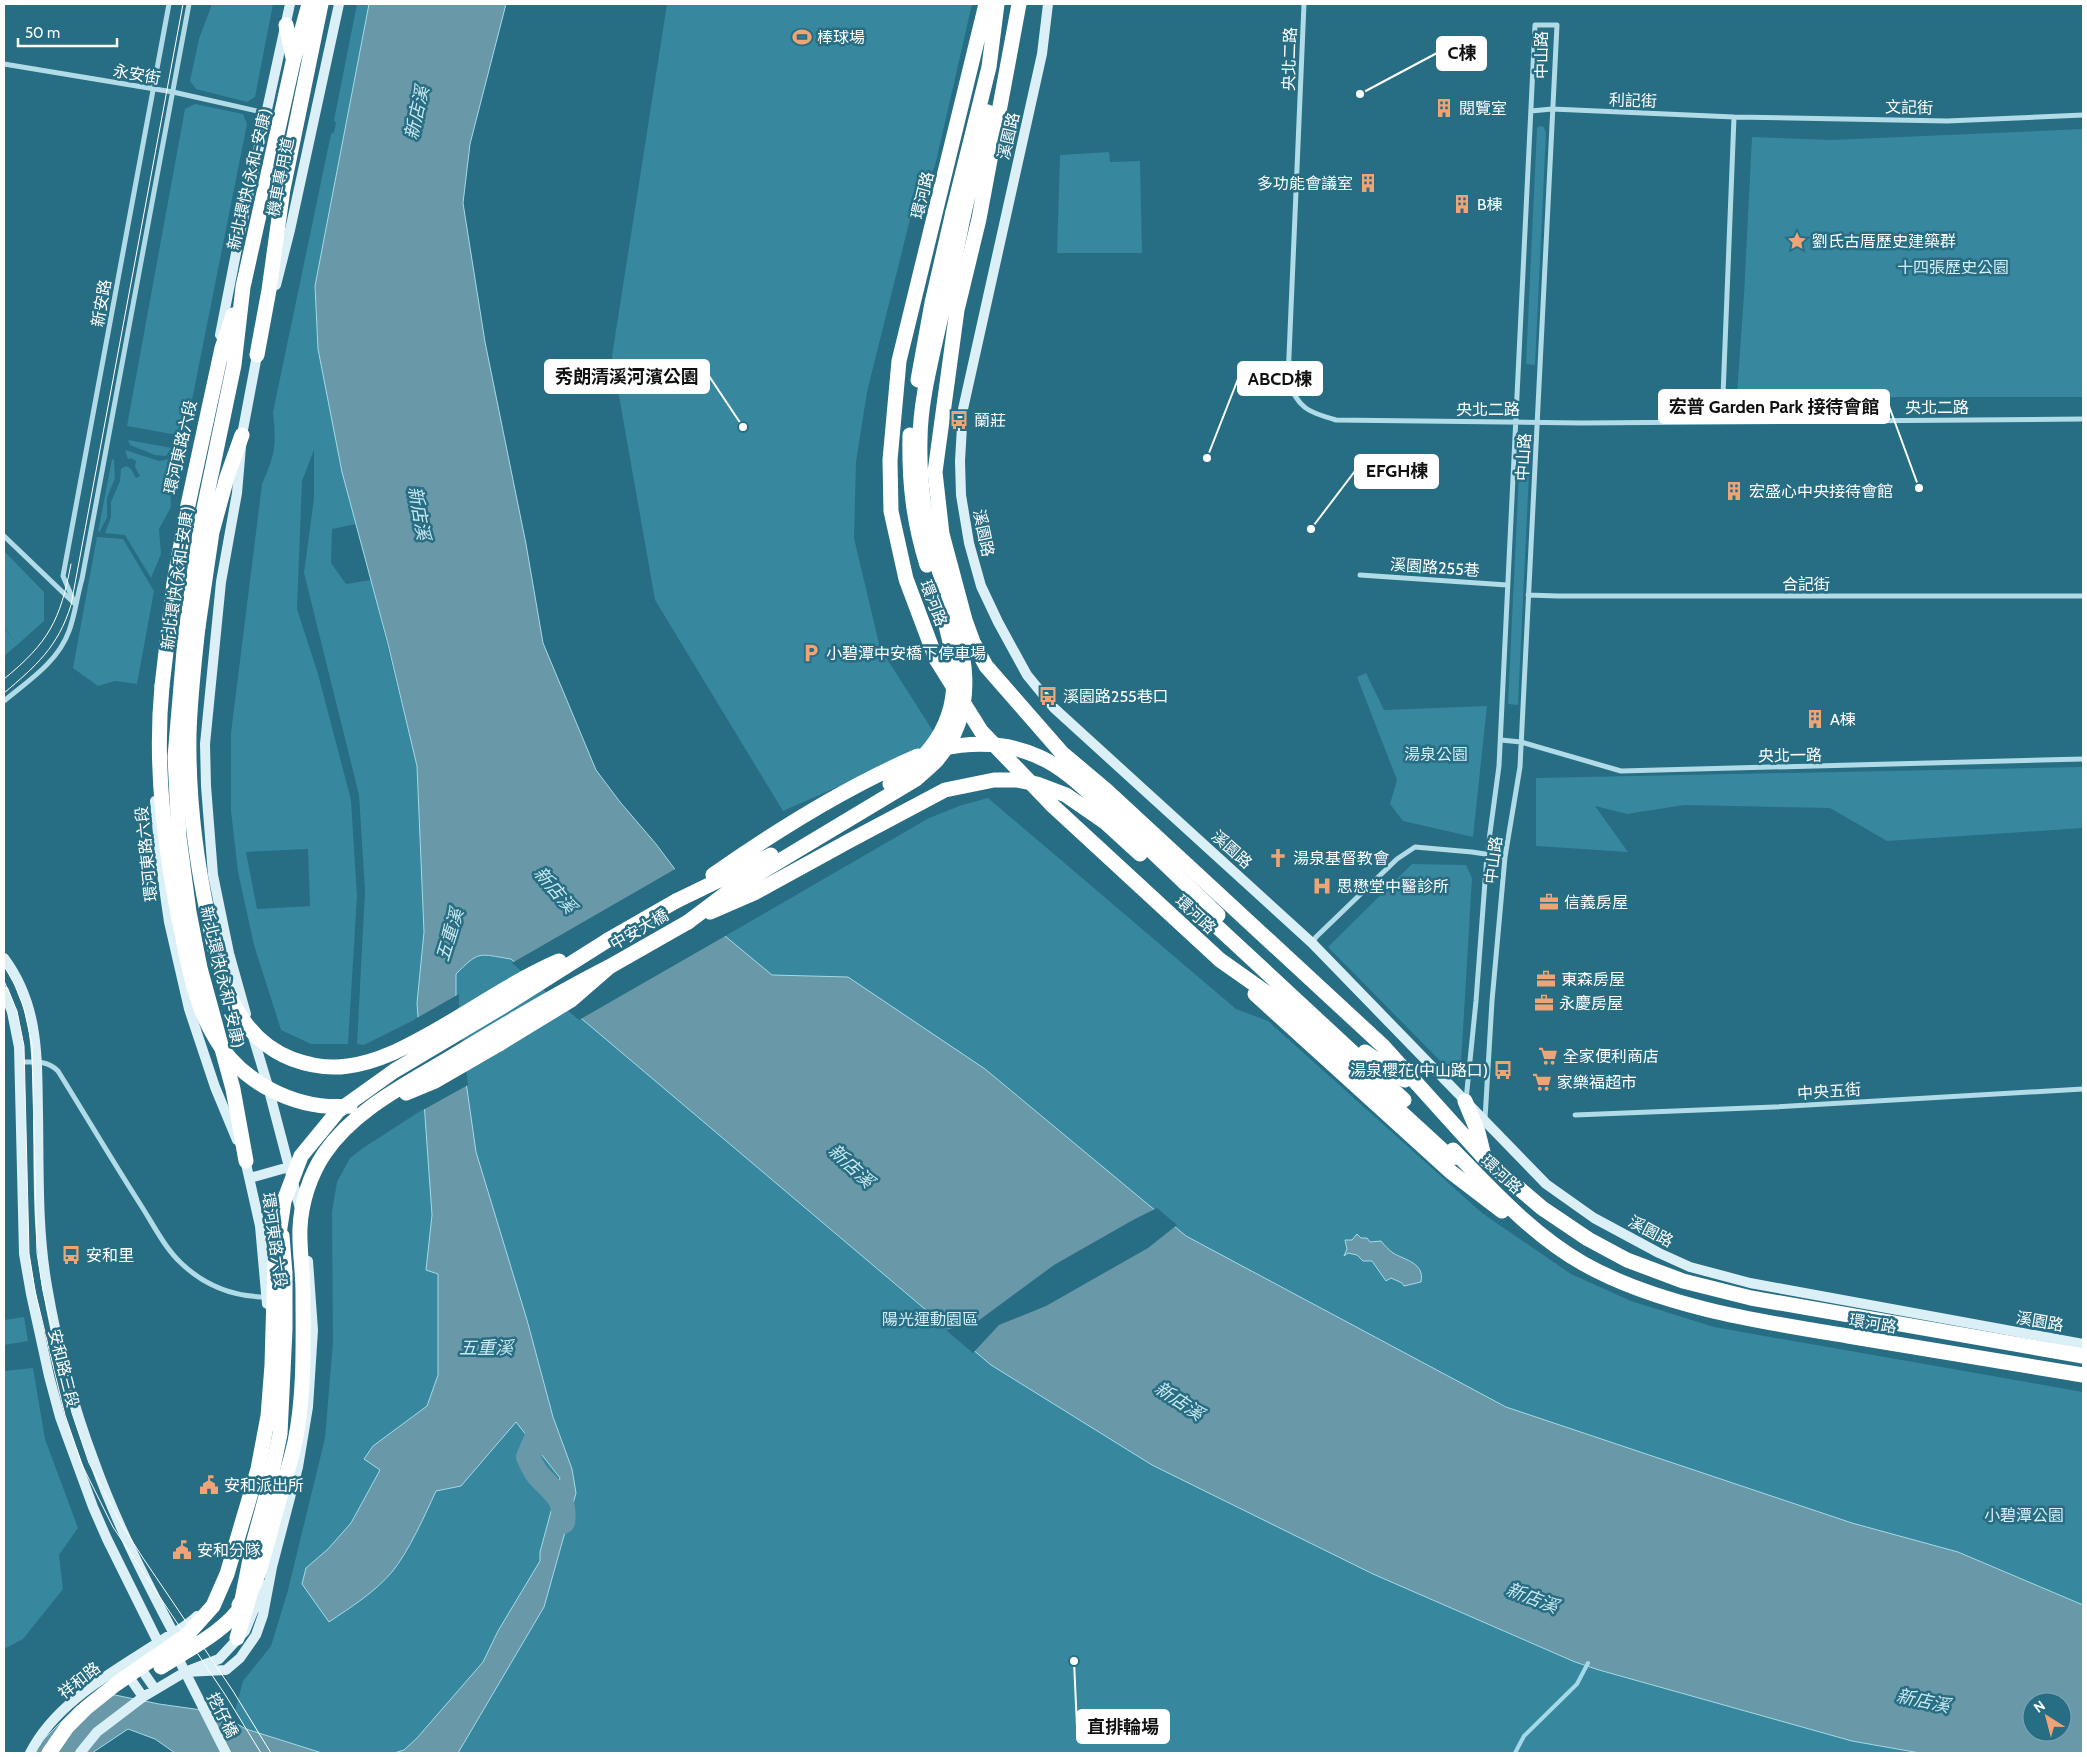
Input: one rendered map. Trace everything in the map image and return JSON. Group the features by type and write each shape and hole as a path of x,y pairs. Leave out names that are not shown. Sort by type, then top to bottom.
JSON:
{"highway":[{"name":"新北環快(永和-安康)","path":"246,1161 233,1089 200,968 189,912 179,837 175,756 185,639 198,546 234,365 242,287 293,62 309,4"},
{"name":"新北環快(永和-安康)","path":"257,355 269,290 283,189 321,4"},
{"name":"環河路","path":"986,4 899,361 890,460 891,511 906,579 936,659 981,731 1053,806 1220,960 1284,1006 1451,1158 1459,1156 1498,1195 1555,1246 1585,1264 1626,1284 1702,1308 1798,1328 2083,1375"},
{"path":"688,922 728,892 916,779 936,760 950,738 962,713 965,693 965,663 960,636 934,556 928,528 922,497 920,438 928,372 989,67 997,4"},
{"path":"676,901 766,858 904,775 920,760 936,740 949,716 954,696 955,674 944,618 920,542 914,515 910,434 920,360 958,215 1018,4"},
{"name":"環河路","path":"1018,4 979,219 957,310 935,472 942,534 968,628 986,666 1062,753 1106,790 1383,1046 1423,1092 1477,1131 1485,1159 1542,1208 1588,1239 1627,1260 1683,1281 1751,1298 2083,1356"},
{"path":"286,25 293,62"},
{"path":"242,287 222,348 188,505 174,583 162,686 160,750 164,832 170,878 191,980 203,1014 214,1036 227,1054 259,1083 290,1098 315,1105 371,1104 390,1099 435,1081 571,1000 609,967"},
{"path":"242,435 227,477 212,532 198,627 189,752 192,820 198,869 223,984 246,1026 264,1043 283,1056 307,1065 329,1068 368,1063 415,1042 552,964 608,940"},
{"path":"676,901 752,848 800,818 898,765 927,752 961,744 1010,747 1038,756 1073,778 1214,918 1416,1111 1459,1156 1477,1131 1466,1101"},
{"path":"688,922 756,892 945,790 994,780 1017,780 1037,784 1066,795 1085,807 1372,1058 1423,1092"},
{"name":"中安大橋","path":"608,940 676,901"},
{"name":"中安大橋","path":"609,967 688,922"},
{"path":"49,1753 67,1727 86,1708 116,1684 187,1635 213,1606 227,1574 258,1470 268,1416 272,1365 275,1260 284,1201 301,1156 338,1111 394,1071 505,1005 608,940"},
{"path":"1220,960 1272,1011 1451,1172 1519,1224 1555,1246"},
{"path":"175,1654 228,1620 242,1600 259,1540 279,1484 288,1438 294,1271 303,1202 313,1174 336,1138 353,1120 396,1090 512,1020 609,967"},
{"path":"1485,1159 1498,1195"},
{"path":"237,1638 246,1613 280,1434 285,1330 285,1273 281,1228"},
{"path":"60,1753 86,1721 102,1707 217,1632 244,1603 258,1576 295,1442 301,1400 303,1289 300,1228"}],"main road":[{"name":"環河東路六段","path":"158,1642 193,1620 214,1599 242,1516 256,1462 269,1378 267,1297 260,1226 246,1161 215,1087 189,1009 169,922 156,814 153,742 156,688 166,591 181,511 290,4"},
{"name":"環河東路六段","path":"185,1672 226,1670 240,1658 256,1635 263,1615 272,1566 304,1440 312,1374 313,1330 310,1274 299,1203 267,1083 239,994 213,875 206,786 206,744 210,684 222,582 237,493 242,435 257,355 290,230 339,4"},
{"name":"溪園路","path":"1048,4 1042,54 963,409 960,461 961,495 971,551 981,586 1027,675 1054,708 1312,942 1466,1101"},
{"name":"安和路三段","path":"4,958 19,981 29,1006 37,1045 41,1252 66,1372 93,1461 143,1573 174,1632 175,1654"},
{"name":"安和路三段","path":"4,991 12,1012 19,1046 24,1254 31,1294 60,1416 77,1466 107,1539 127,1581 158,1642 175,1654 193,1690"},
{"name":"溪園路","path":"1477,1131 1594,1218 1659,1253 1690,1267 1750,1283 2083,1344"},
{"path":"250,1178 289,1167"},
{"name":"環河東路六段","path":"185,1672 220,1660 245,1631 272,1566"},
{"path":"127,1581 143,1573"},
{"name":"祥和路","path":"30,1753 54,1720 71,1704 99,1681 158,1642"},
{"path":"133,1658 155,1689"},
{"path":"122,1666 143,1697"},
{"path":"80,1753 97,1732 143,1697 185,1672"},
{"name":"挖仔橋","path":"193,1690 226,1753"}],"street":[{"name":"新安路","path":"75,604 63,576 169,4"},
{"name":"新安路","path":"4,701 46,665 60,649 69,631 82,579 189,4"},
{"name":"央北二路","path":"1304,4 1288,379 1293,395 1303,408 1336,420 1582,423 2083,419"},
{"name":"中山路","path":"1466,1101 1476,1000 1486,855 1500,766 1507,585 1535,25 1557,25 1520,767 1505,857 1492,1001 1477,1131"},
{"name":"永安街","path":"4,64 173,92 266,113"},
{"name":"利記街","path":"1531,110 1552,109 1734,117"},
{"name":"文記街","path":"1734,117 1947,121 2083,115"},
{"path":"1722,421 1734,117"},
{"name":"機車專用道","path":"257,355 271,293 286,205 302,130"},
{"path":"4,536 75,604"},
{"name":"溪園路255巷","path":"1360,575 1507,585"},
{"name":"合記街","path":"1528,595 2083,596"},
{"name":"央北一路","path":"1501,740 1521,742 1620,770 2083,758"},
{"path":"1312,942 1397,859 1415,847 1505,857"},
{"path":"20,1062 37,1062 50,1065 58,1071 154,1226 180,1262 216,1288 242,1296 267,1297"},
{"name":"中央五街","path":"1576,1115 1774,1107 2083,1088"}],"green space":[{"path":"212,4 273,4 255,97 247,102 196,89 190,81 199,39"},
{"path":"357,4 369,4 315,286 318,349 342,472 356,524 332,529 331,563 346,584 371,580 417,766 424,932 417,1003 418,1018 364,1045 357,1044 365,891 359,795 304,573 314,498 314,450 302,481 297,609 318,674 351,800 357,896 348,1044 311,1044 281,1030 254,945 238,872 231,811 231,733 262,484 274,449 273,412 331,134 334,132 336,123 334,120","holes":["308,849 310,906 257,909 246,852"]},
{"path":"667,4 972,4 935,166 912,211 867,392 856,462 854,538 880,648 940,742 783,811 655,600 612,356"},
{"path":"195,104 243,114 247,124 186,430 177,435 127,426 185,109"},
{"path":"1539,126 1544,127 1546,133 1535,365 1526,364 1537,128"},
{"name":"十四張歷史公園","path":"2083,129 2083,397 1746,397 1737,393 1752,137 1831,140"},
{"path":"1109,152 1110,162 1140,161 1142,253 1057,253 1060,155"},
{"path":"128,440 172,448 166,456 155,455 130,445"},
{"path":"125,450 159,461 175,458 178,464 170,482 171,507 159,529 161,554 151,578 125,535 105,533 111,517 111,502 120,481 121,469 126,466 131,469 136,478 140,476 135,467 136,461 131,458 128,459"},
{"path":"112,459 114,460 115,478 107,498 107,517 98,532"},
{"path":"1519,473 1529,473 1518,705 1508,704"},
{"path":"97,537 123,539 154,591 137,684 115,681 98,686 73,668"},
{"path":"4,551 44,592 44,621 17,645 4,627"},
{"path":"4,628 17,645 4,656"},
{"name":"湯泉公園","path":"1366,673 1384,710 1487,706 1473,837 1403,821 1390,804 1397,780 1357,677"},
{"path":"2083,767 2083,828 1887,841 1830,808 1684,805 1627,814 1595,806 1628,852 1536,846 1536,778"},
{"name":"陽光運動園區","path":"988,798 1236,1009 1268,1021 1482,1213 1571,1274 1631,1301 1714,1327 2083,1392 2083,1605 1958,1552 1921,1753 259,1753 235,1711 243,1681 271,1646 288,1590 325,1438 333,1342 332,1212 337,1182 350,1158 425,1108 456,1012 456,974 473,957 483,955 511,959 582,1019 929,818 962,805"},
{"path":"1412,864 1466,865 1472,878 1460,1081 1328,947"},
{"path":"24,1317 28,1341 4,1345 4,1320"},
{"path":"33,1368 45,1439 78,1528 59,1555 63,1589 23,1639 4,1649 4,1371"}],"water":[{"name":"新店溪","path":"369,4 506,4 470,144 463,203 485,342 526,544 543,643 596,770 620,802 656,844 725,936 772,975 848,977 985,1069 1186,1236 1506,1407 1852,1523 1958,1552 2083,1605 2083,1753 1920,1753 1852,1741 1599,1670 1575,1662 1373,1574 1152,1465 991,1365 511,959 485,955 475,957 456,974 456,1012 476,1152 527,1320 553,1417 572,1469 576,1493 544,1607 458,1753 394,1753 404,1750 417,1738 483,1662 498,1631 540,1561 540,1552 560,1478 516,1422 461,1486 436,1491 404,1554 392,1572 378,1587 329,1622 302,1584 306,1568 328,1549 351,1523 380,1470 364,1459 373,1446 427,1406 438,1375 438,1274 426,1270 432,1215 417,1003 424,932 417,766 388,644 342,472 318,349 315,286"},
{"path":"1357,1234 1361,1238 1367,1238 1370,1242 1381,1241 1393,1253 1417,1266 1420,1270 1421,1282 1404,1286 1402,1283 1391,1278 1386,1281 1372,1261 1363,1261 1357,1255 1348,1253 1344,1256 1347,1249 1345,1240 1352,1240"},
{"path":"110,1694 159,1704 216,1712 246,1729 322,1753 175,1753 155,1739 128,1729 92,1753 30,1753 77,1706"}],"pier":[{"path":"677,868 727,935 579,1020 512,963"},
{"path":"459,994 459,1012 468,1085 423,1110 415,1019"},
{"path":"1157,1208 1177,1225 1148,1248 1046,1306 999,1325 973,1353 946,1330 978,1321 1054,1265"}],"waterway":[{"name":"五重溪","path":"535,1414 541,1427 528,1457 538,1475 561,1501 564,1514 563,1522"},
{"path":"1515,1753 1524,1736 1577,1684 1588,1663"}],"tram line":[{"path":"4,693 45,655 60,633 71,605 183,4"},
{"path":"4,679 32,653 50,629 62,601 71,564"},
{"path":"4,966 14,983 24,1008 32,1045 37,1253 43,1291 72,1413 89,1463 120,1522 233,1691 271,1753"},
{"path":"4,981 17,1011 24,1046 29,1253 35,1291 65,1415 82,1465 113,1527 226,1696 261,1753"}],"place":[{"name":"棒球場","path":"802,37"},
{"name":"C棟","path":"1360,94"},
{"name":"閱覽室","path":"1444,108"},
{"name":"多功能會議室","path":"1368,183"},
{"name":"B棟","path":"1462,204"},
{"name":"劉氏古厝歷史建築群","path":"1797,241"},
{"name":"蘭莊","path":"959,420"},
{"name":"秀朗清溪河濱公園","path":"743,427"},
{"name":"ABCD棟","path":"1207,458"},
{"name":"宏普 Garden Park 接待會館","path":"1919,488"},
{"name":"宏盛心中央接待會館","path":"1734,491"},
{"name":"EFGH棟","path":"1311,529"},
{"name":"小碧潭中安橋下停車場","path":"811,653"},
{"name":"溪園路255巷口","path":"1048,696"},
{"name":"A棟","path":"1815,719"},
{"name":"湯泉基督教會","path":"1278,858"},
{"name":"思懋堂中醫診所","path":"1322,886"},
{"name":"信義房屋","path":"1549,902"},
{"name":"東森房屋","path":"1546,979"},
{"name":"永慶房屋","path":"1544,1003"},
{"name":"全家便利商店","path":"1548,1056"},
{"name":"湯泉櫻花(中山路口)","path":"1503,1070"},
{"name":"家樂福超市","path":"1542,1082"},
{"name":"安和里","path":"71,1255"},
{"name":"安和派出所","path":"209,1485"},
{"name":"安和分隊","path":"182,1550"},
{"name":"直排輪場","path":"1074,1661"}],"park label":[{"name":"小碧潭公園","path":"2024,1515"}]}
